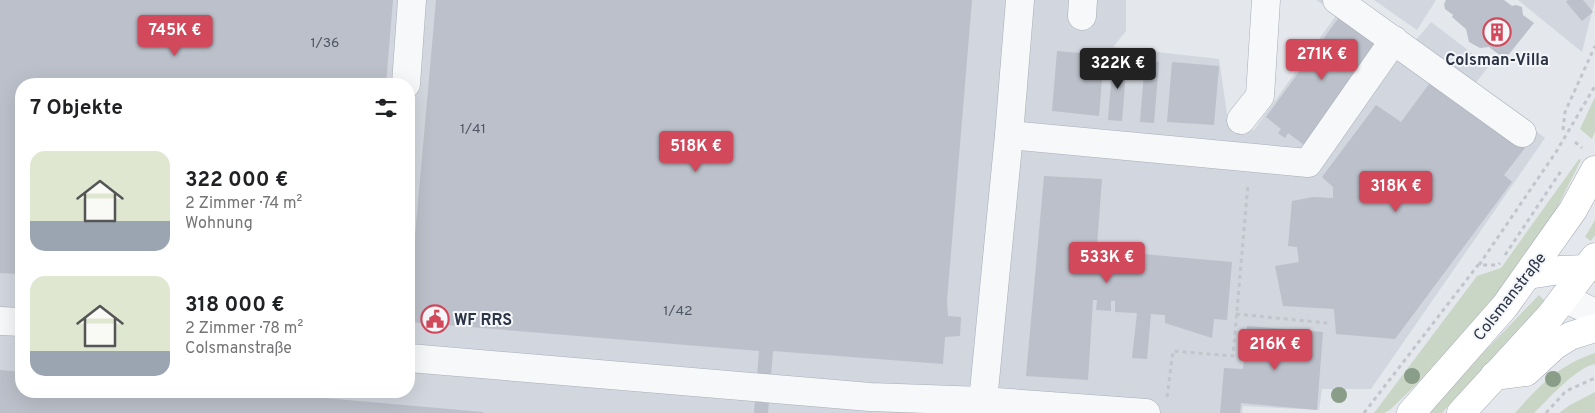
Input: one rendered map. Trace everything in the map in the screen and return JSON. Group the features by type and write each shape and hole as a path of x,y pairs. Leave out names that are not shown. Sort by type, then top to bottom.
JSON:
{"main road":[{"name":"Colsmanstraße","path":"1411,413 1506,306 1573,210 1595,170"},
{"path":"1528,276 1592,266"},
{"path":"1461,413 1592,266"},
{"path":"1528,276 1564,298"},
{"path":"1494,376 1526,372 1562,341 1584,330 1595,328"}],"street":[{"path":"406,78 412,0"},
{"path":"983,401 1020,0"},
{"path":"1240,120 1260,96 1266,0"},
{"path":"1337,0 1522,133"},
{"path":"1009,135 1308,163 1394,40"},
{"path":"1564,298 1595,313"},
{"path":"0,321 15,322"},
{"path":"415,359 870,405 983,401 1156,409"}],"path":[{"path":"1563,130 1565,112 1595,46"},
{"path":"1364,413 1478,265 1556,152 1595,86"},
{"path":"1156,409 1173,351 1233,356 1250,158"},
{"path":"1478,265 1498,265 1562,170"},
{"path":"1236,314 1327,323"},
{"path":"1546,413 1566,391 1595,378"}],"shaded area":[{"path":"0,0 1126,0 1126,31 1113,47 1219,59 1229,127 1254,130 1337,14 1316,0 1358,0 1416,40 1431,22 1489,66 1475,84 1545,138 1371,389 1322,389 1319,410 1243,406 1242,413 0,413"},
{"path":"1374,0 1436,0 1417,30"},
{"path":"1518,0 1595,0 1582,52"}],"green space":[{"path":"1595,97 1595,131 1592,139 1580,129"},
{"path":"1579,159 1581,160 1558,206 1514,272 1477,320 1436,365 1391,409 1384,413 1374,413 1477,276 1501,268"},
{"path":"1595,220 1595,235 1591,241 1585,237"},
{"path":"1539,295 1545,301 1442,413 1425,413"},
{"path":"1595,353 1595,364 1588,366 1572,377 1534,413 1515,413 1560,370"},
{"path":"1595,392 1595,413 1559,413 1570,405"}],"building":[{"path":"0,0 393,0 386,78 15,78 15,274 0,273"},
{"path":"436,0 972,0 947,301 948,316 961,317 960,336 945,337 943,364 773,351 768,413 754,413 759,351 415,322 415,236"},
{"name":"Colsman-Villa","path":"1446,0 1504,0 1512,6 1522,7 1523,15 1534,23 1505,59 1489,47 1480,48 1469,42 1466,29 1445,9 1444,4"},
{"path":"1568,0 1583,0 1593,12 1582,21 1566,2"},
{"path":"1340,16 1378,44 1304,145 1288,133 1285,138 1278,133 1281,129 1266,117"},
{"path":"1057,51 1104,55 1099,116 1052,111"},
{"path":"1113,58 1127,59 1122,121 1108,120"},
{"path":"1145,60 1159,62 1154,123 1140,122"},
{"path":"1172,62 1219,66 1214,125 1167,122"},
{"path":"1432,80 1525,148 1504,175 1512,182 1395,339 1336,334 1334,309 1283,306 1275,266 1299,262 1297,247 1288,246 1292,201 1313,197 1333,198 1333,187 1322,177 1376,105 1401,122"},
{"path":"1044,176 1102,179 1096,259 1099,259 1099,251 1116,252 1116,260 1120,260 1120,252 1232,262 1227,320 1214,319 1212,338 1165,323 1165,315 1151,314 1147,359 1132,358 1137,313 1115,312 1115,301 1111,301 1111,311 1096,310 1097,300 1093,300 1088,380 1026,376"},
{"path":"1247,326 1323,332 1317,410 1241,403 1240,413 1220,413 1224,368 1243,369"},
{"path":"0,370 15,371 15,398 325,398 483,412 483,413 0,413"}],"place":[{"name":"Colsman-Villa","path":"1497,32"},
{"name":"WF RRS","path":"435,319"}]}
